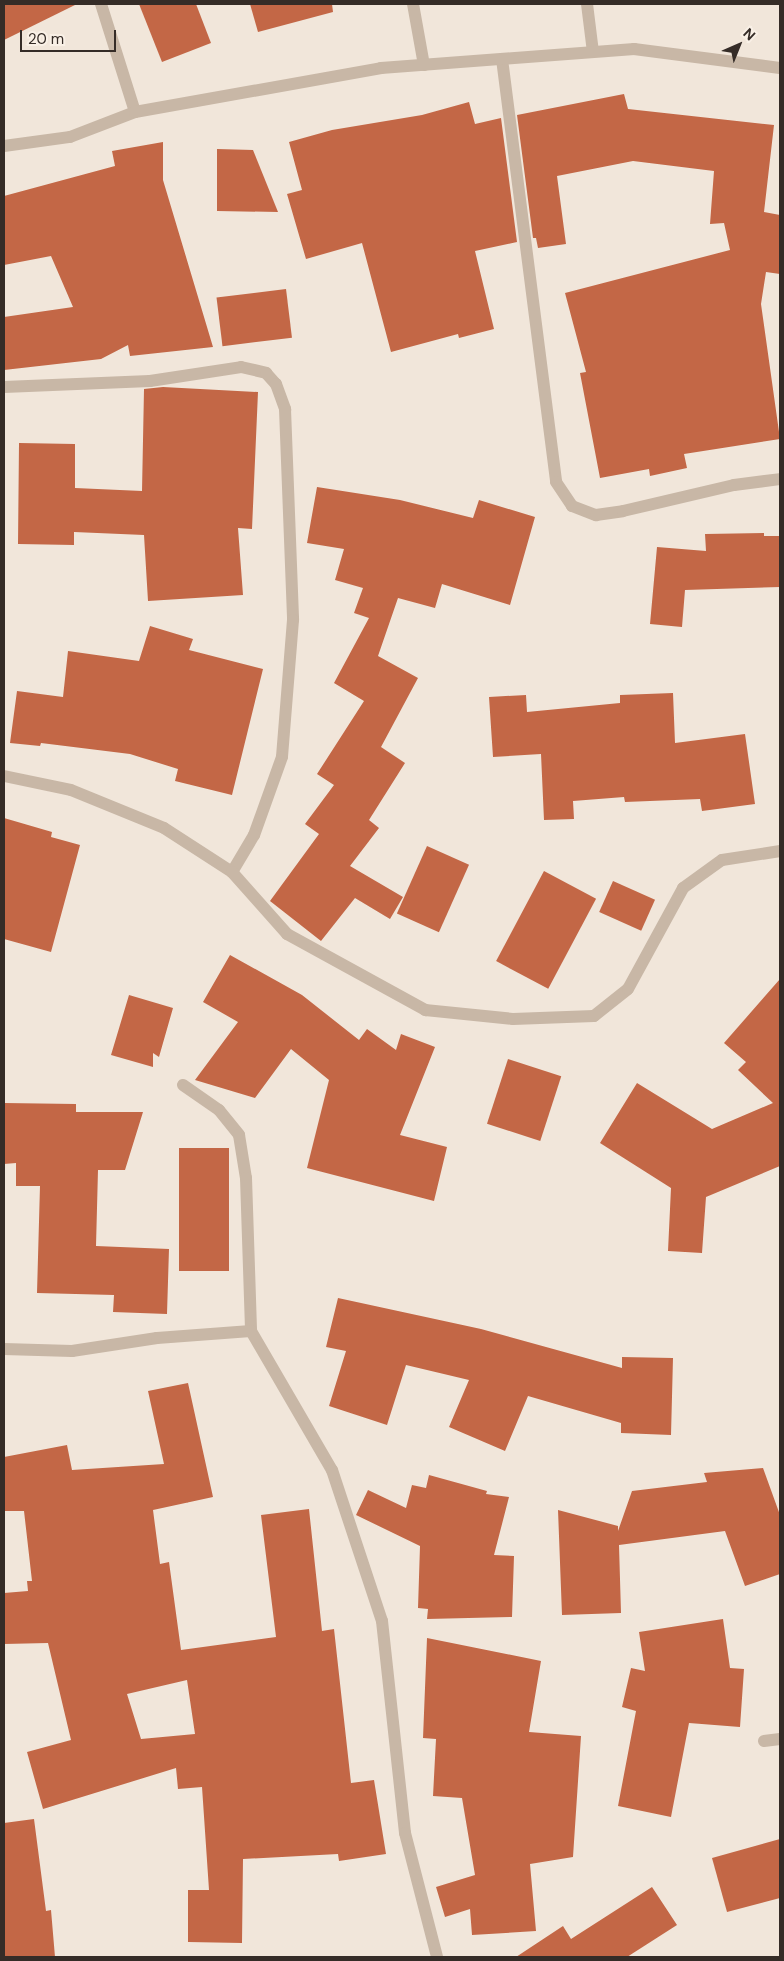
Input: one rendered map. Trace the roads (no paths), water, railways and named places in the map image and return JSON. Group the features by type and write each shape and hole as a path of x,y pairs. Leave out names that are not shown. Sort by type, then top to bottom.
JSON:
{"street":[{"path":"101,4 135,112"},
{"path":"413,4 424,65"},
{"path":"587,4 593,52"},
{"path":"4,146 70,137 135,112 381,68 634,49 780,68"},
{"path":"502,59 556,482 572,506 596,515 734,485 780,479"},
{"path":"4,387 150,382 241,367 266,373 276,384 285,409 293,620 282,757 254,836 232,872"},
{"path":"4,776 71,790 164,828 232,872 287,934 425,1010 513,1019 594,1016 628,989 684,888 722,860 780,851"},
{"path":"183,1084 219,1110 239,1135 246,1178 251,1331 332,1470 382,1621 405,1833 426,1924 437,1957"},
{"path":"4,1350 72,1351 177,1336 251,1331"},
{"path":"764,1741 780,1739"}]}
